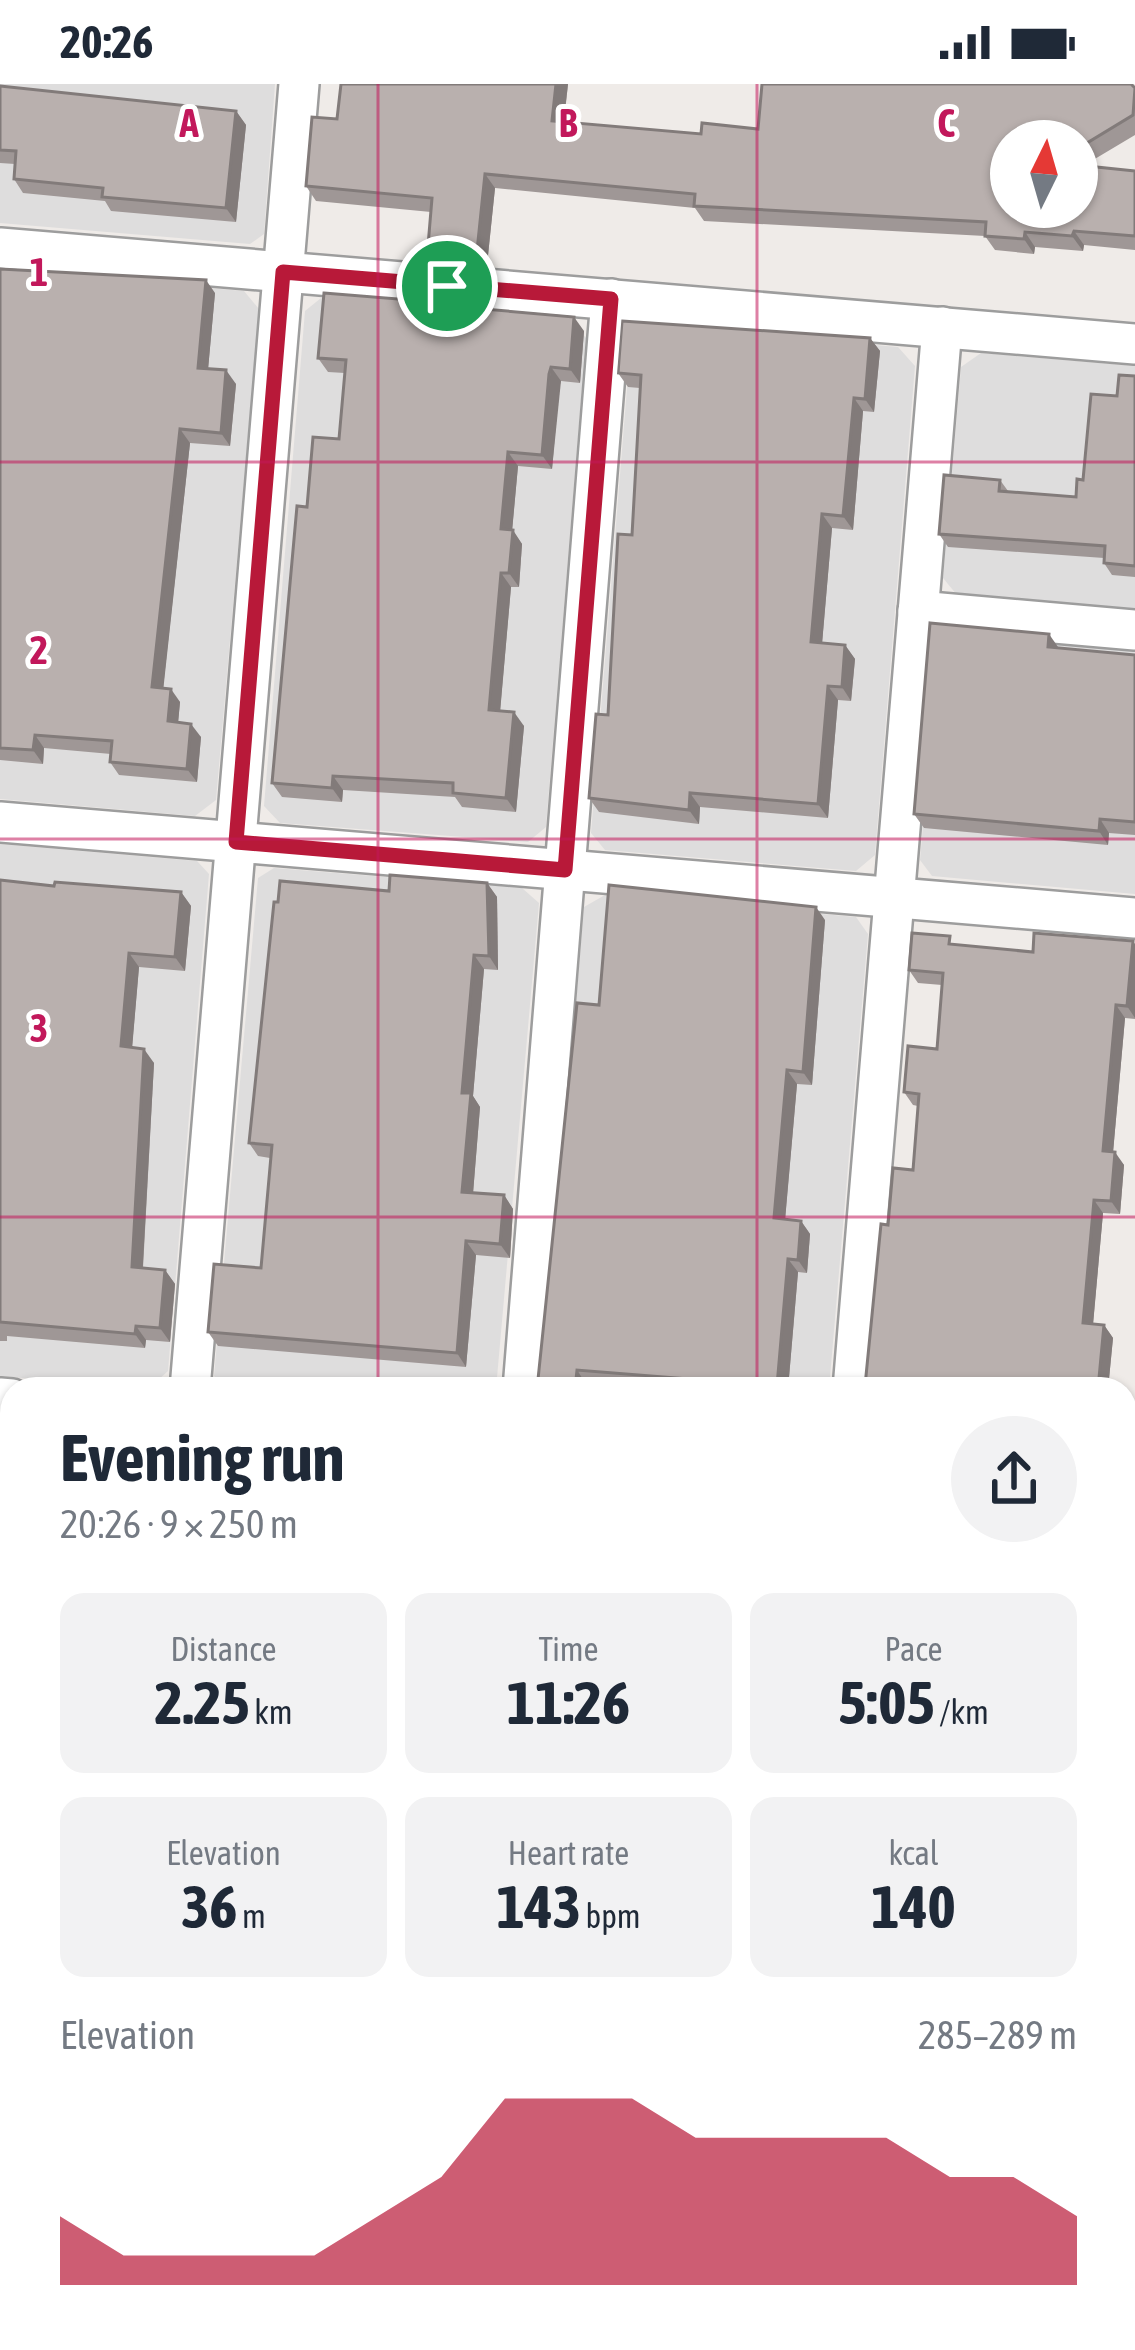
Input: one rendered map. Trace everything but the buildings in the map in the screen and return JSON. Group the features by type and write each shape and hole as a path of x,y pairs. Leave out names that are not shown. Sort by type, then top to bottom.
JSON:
{"street":[{"path":"191,1377 299,84"},
{"path":"0,248 1135,344"},
{"path":"524,1377 611,299"},
{"path":"854,1377 942,327"},
{"path":"918,611 1135,630"},
{"path":"0,822 1135,918"}],"shaded area":[{"path":"0,84 275,84 264,234 250,244 0,223"},
{"path":"0,270 244,291 259,309 216,800 195,816 0,799"},
{"path":"321,298 570,319 586,338 546,827 528,842 280,823 264,806 305,311"},
{"path":"649,325 898,347 915,366 875,855 856,871 605,850 591,833 631,339"},
{"path":"981,353 1135,366 1135,610 957,595 943,578 961,367"},
{"path":"955,634 1135,649 1135,894 932,876 920,860 938,648"},
{"path":"0,844 197,861 209,874 168,1371 161,1377 0,1376"},
{"path":"274,868 522,888 539,903 497,1377 214,1376 258,878"},
{"path":"605,895 856,917 868,934 830,1377 545,1377 584,907"}],"route":[{"path":"283,272 447,286 611,299 565,870 236,842 283,272"}]}
